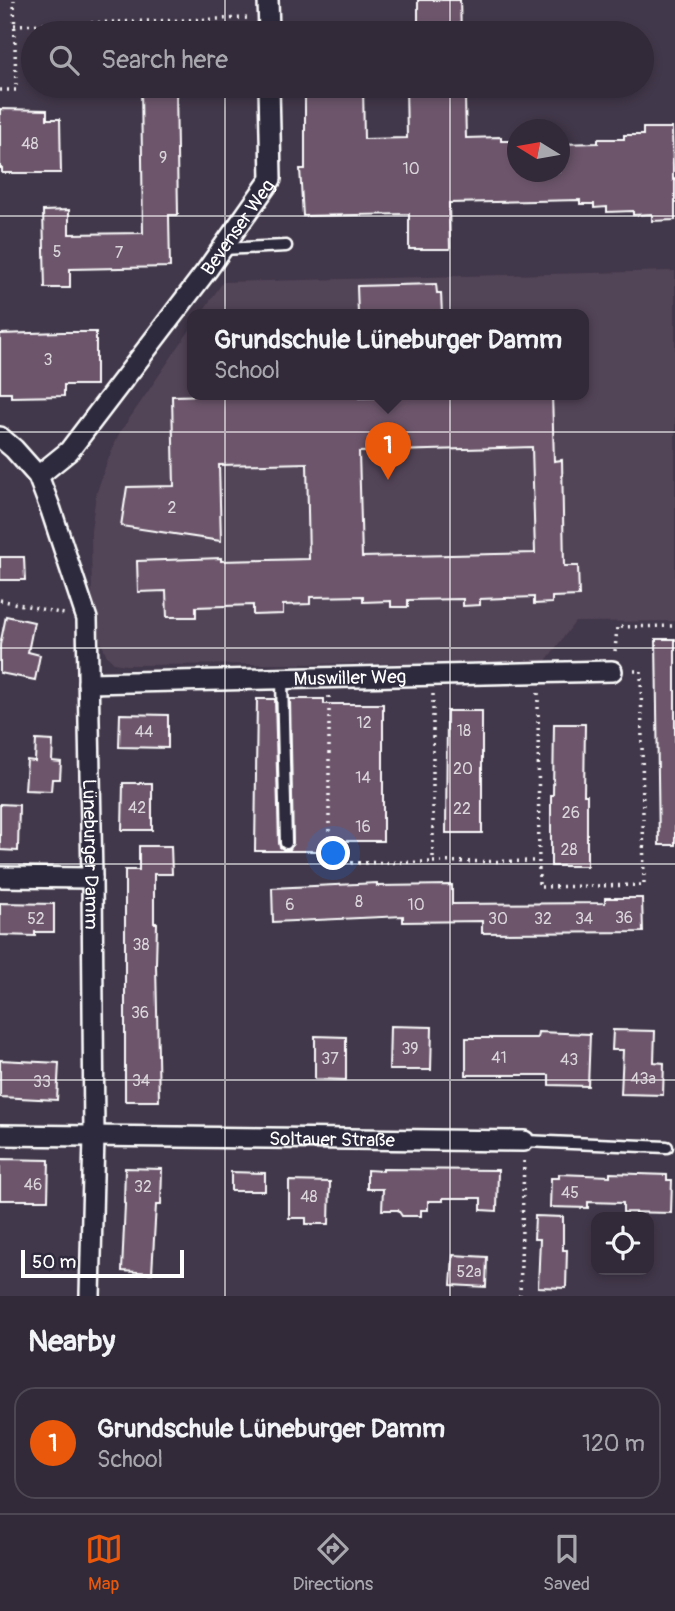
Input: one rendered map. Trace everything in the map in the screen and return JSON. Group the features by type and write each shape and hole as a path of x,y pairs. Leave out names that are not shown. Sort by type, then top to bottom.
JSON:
{"street":[{"name":"Bevenser Weg","path":"38,476 69,452 222,249 271,179 270,98"},
{"name":"Lüneburger Damm","path":"0,437 38,476 87,619 94,1137 90,1296"},
{"name":"Muswiller Weg","path":"88,683 612,671"},
{"path":"0,877 92,878"},
{"name":"Soltauer Straße","path":"0,1135 524,1141"}],"lane":[{"path":"222,249 286,246"},
{"path":"282,680 286,843"},
{"name":"Soltauer Straße","path":"524,1141 667,1147"}],"path":[{"path":"0,90 16,90 14,0"},
{"path":"141,21 268,17"},
{"path":"14,25 21,25"},
{"path":"0,600 87,619"},
{"path":"538,673 539,887 644,886 641,671 612,671 617,627 675,626"},
{"path":"433,676 433,862"},
{"path":"329,678 329,863 538,861"},
{"path":"520,1296 524,1141"}],"shaded area":[{"path":"675,271 675,621 575,622 545,662 114,663 107,656 101,642 92,594 91,531 96,495 119,434 187,334 187,400 589,400 589,309 204,309 223,282"}],"building":[{"path":"418,0 460,0 461,21 418,21"},
{"path":"141,98 176,98 178,215 169,215 170,267 70,269 70,288 45,288 43,211 69,210 69,234 143,233"},
{"path":"305,98 363,98 364,139 407,138 406,98 465,98 466,138 501,137 501,141 507,141 507,182 570,182 570,144 598,143 598,139 624,139 624,135 643,135 643,128 672,128 675,220 652,221 652,214 633,215 633,211 607,212 607,207 594,208 594,204 580,204 580,200 449,203 450,249 409,249 409,214 303,216 300,169 305,169"},
{"path":"0,109 47,110 47,119 60,119 61,173 2,173"},
{"path":"436,284 437,293 441,293 442,309 358,309 357,286"},
{"path":"96,332 96,385 64,385 64,396 11,397 11,393 0,393 0,334"},
{"path":"172,396 187,396 187,400 552,400 554,461 562,460 564,566 578,566 579,596 552,597 552,603 534,604 534,597 480,599 480,605 463,606 463,599 408,600 408,607 391,607 391,601 363,602 363,596 310,597 310,604 283,605 283,614 253,615 253,605 196,607 196,617 167,617 166,591 138,592 137,561 309,559 307,463 219,465 221,541 121,526 127,487 174,486","holes":["532,447 535,553 362,557 359,452"]},
{"path":"0,557 24,557 25,580 0,580"},
{"path":"6,616 34,622 28,652 40,655 35,680 0,673 0,645"},
{"path":"656,639 675,639 675,845 659,845"},
{"path":"257,699 275,699 279,843 285,850 290,849 293,843 290,699 324,699 324,704 383,704 383,841 322,841 322,851 255,851"},
{"path":"447,711 482,711 482,833 446,833"},
{"path":"120,714 168,715 168,748 119,747"},
{"path":"554,724 585,724 587,866 551,866"},
{"path":"36,740 53,741 52,761 61,762 60,779 52,779 51,791 25,790 27,760 35,761"},
{"path":"123,783 152,783 152,830 122,830"},
{"path":"0,804 19,805 18,851 0,850"},
{"path":"139,846 171,846 172,874 154,874 159,1101 125,1101 125,870 139,870"},
{"path":"377,883 377,886 452,885 452,904 605,903 605,898 642,898 643,932 482,933 482,921 403,922 403,916 273,922 272,888"},
{"path":"0,903 54,904 54,932 35,932 35,936 0,935"},
{"path":"390,1026 432,1027 431,1070 389,1070"},
{"path":"613,1030 655,1031 654,1062 664,1063 663,1095 621,1094 623,1050 612,1050"},
{"path":"538,1032 590,1034 588,1086 549,1085 549,1075 466,1075 466,1038 537,1038"},
{"path":"315,1036 346,1037 346,1080 315,1079"},
{"path":"0,1060 59,1063 57,1100 0,1097"},
{"path":"0,1159 49,1160 48,1200 0,1200"},
{"path":"125,1168 162,1169 161,1205 156,1205 152,1273 122,1271"},
{"path":"367,1170 498,1170 497,1211 481,1210 481,1198 443,1198 443,1201 428,1201 428,1210 421,1210 421,1216 402,1216 398,1210 382,1210 383,1189 367,1189"},
{"path":"231,1172 265,1173 265,1191 231,1191"},
{"path":"610,1173 667,1175 667,1180 672,1180 671,1213 623,1212 623,1203 588,1202 588,1208 550,1207 551,1178 559,1178 559,1174 610,1176"},
{"path":"289,1181 330,1182 329,1224 306,1224 306,1218 289,1218"},
{"path":"535,1216 563,1217 563,1250 567,1250 566,1288 538,1287 540,1239 534,1239"},
{"path":"453,1255 487,1257 486,1287 451,1285"}],"place":[{"name":"Grundschule Lüneburger Damm","path":"388,480"}]}
